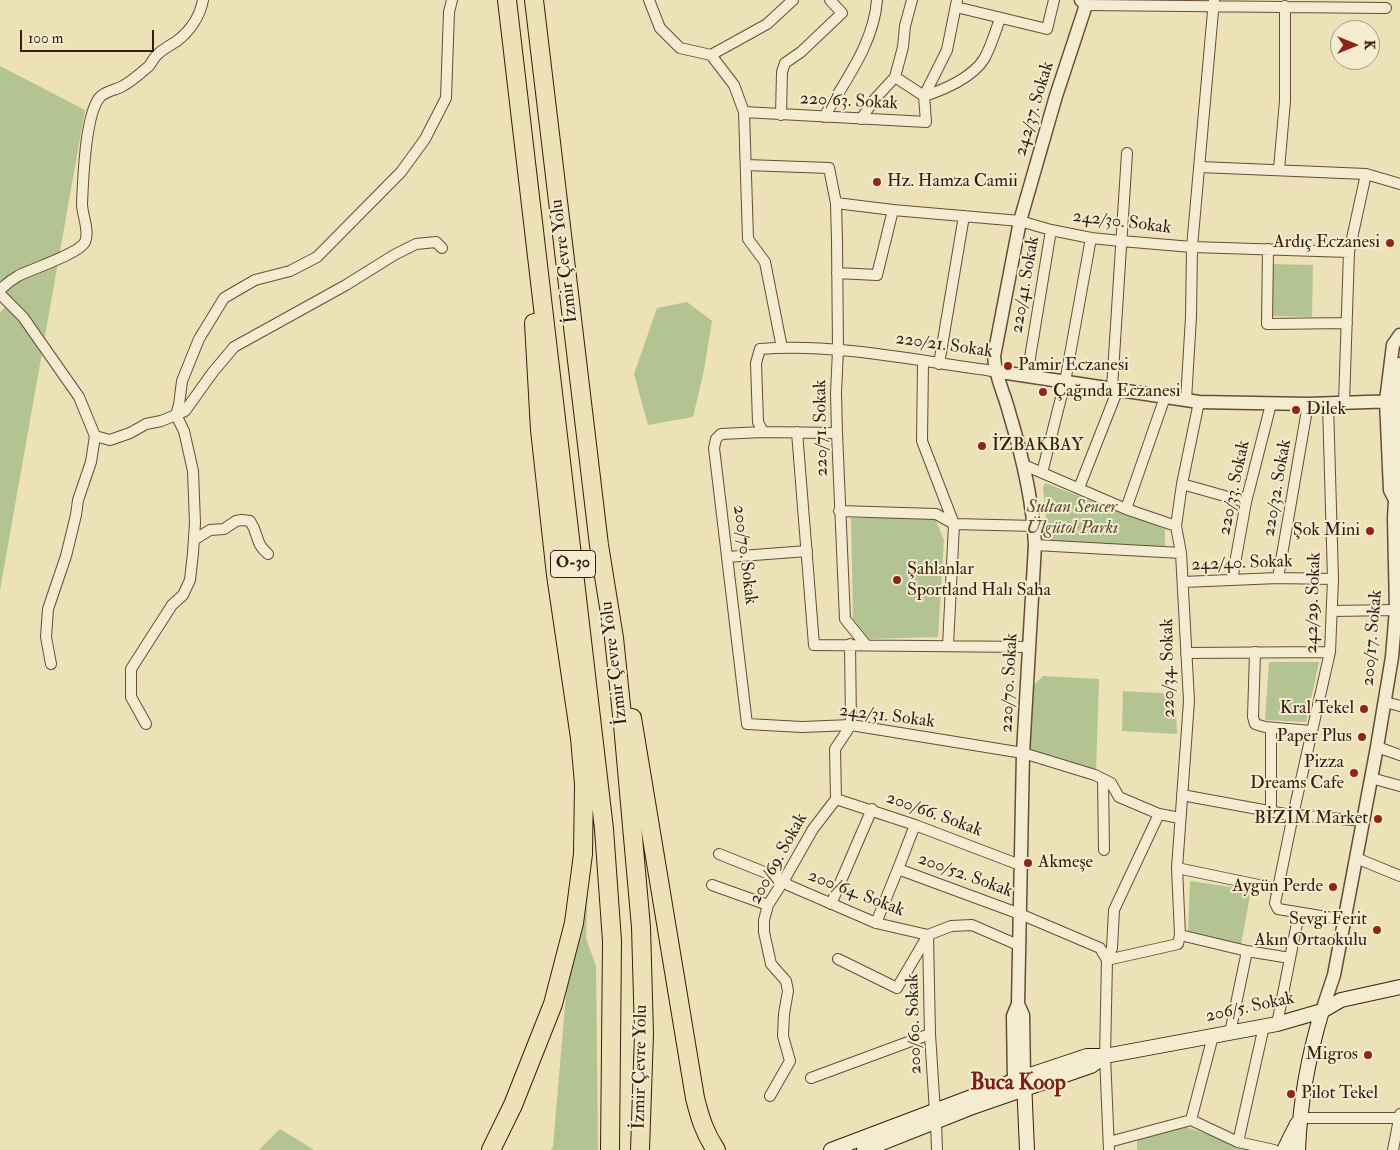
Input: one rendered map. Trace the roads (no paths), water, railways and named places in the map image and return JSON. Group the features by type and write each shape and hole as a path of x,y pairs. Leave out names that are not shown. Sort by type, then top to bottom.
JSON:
{"highway":[{"name":"İzmir Çevre Yolu","path":"507,0 604,829 612,941 610,1150"},
{"name":"İzmir Çevre Yolu","path":"534,0 598,536 614,638 641,927 644,1034 640,1150"},
{"path":"491,1150 513,1105 553,1004 574,924 584,854 584,784 580,738 556,575 540,430 525,158"},
{"path":"614,638 628,695 695,1098 707,1136 716,1150"}],"main road":[{"name":"206/5. Sokak","path":"831,1150 935,1117 1020,1085 1087,1056 1104,1056 1271,1025 1322,1012 1341,1000 1400,987"},
{"path":"1298,1150 1299,1118 1308,1066 1322,1012"},
{"path":"1018,1150 1020,1085"},
{"path":"1020,1085 1027,1150"},
{"name":"206/5. Sokak","path":"864,1150 935,1117"},
{"path":"1284,1150 1299,1118"}],"street":[{"path":"51,664 46,638 48,609 66,556 78,500 91,462 95,436 79,397 23,317 0,292 6,284 18,276 70,253 85,242 86,233 82,205 88,127 94,104 102,95 122,87 150,65 158,54 179,39 197,18 201,11 203,0"},
{"path":"146,724 131,697 131,669 172,605 183,595 190,580 194,540 193,471 184,431 176,415 182,381 199,339 224,298 255,280 290,272 317,257 401,172 425,139 446,98 449,12 452,0"},
{"path":"649,0 660,28 680,48 711,55 734,85 744,112 748,239 765,262 782,348"},
{"path":"711,55 767,24 793,0"},
{"path":"781,115 782,72 785,63 801,52 842,13 830,0"},
{"path":"824,117 857,61 876,18 876,0"},
{"path":"861,119 874,100 895,76 912,0"},
{"path":"924,96 947,50 956,4 1000,18 1047,29 1054,0"},
{"path":"1084,3 1214,3 1386,8"},
{"name":"242/37. Sokak","path":"994,371 994,356 1020,221 1084,3"},
{"path":"1186,400 1191,317 1192,247 1214,3"},
{"path":"1279,169 1285,101 1286,6"},
{"path":"924,96 951,86 978,68 985,57 1000,18"},
{"path":"895,76 924,96"},
{"name":"220/63. Sokak","path":"744,112 926,122 924,96"},
{"path":"1079,488 1115,389 1121,241 1127,153"},
{"path":"746,165 829,168 836,203"},
{"path":"1200,168 1279,169 1366,174 1400,184"},
{"path":"1344,403 1350,252 1366,174"},
{"name":"242/30. Sokak","path":"836,203 1020,221 1091,238 1121,241 1192,247 1350,252"},
{"name":"220/71. Sokak","path":"836,203 838,273 836,434 844,619 866,645"},
{"path":"838,273 877,275 893,210"},
{"path":"939,364 964,216"},
{"name":"220/41. Sokak","path":"1027,376 1052,230"},
{"path":"1042,473 1065,382 1091,238"},
{"path":"95,436 110,440 130,433 146,424 161,421 185,411 234,347 416,244 436,242 442,248"},
{"path":"1268,249 1267,324 1346,323"},
{"name":"200/17. Sokak","path":"1322,1012 1334,975 1385,702 1396,654 1398,611 1397,518 1395,500 1400,494 1392,345 1400,335"},
{"name":"220/21. Sokak","path":"763,432 758,422 756,364 760,349 838,350 1199,402 1328,404 1394,401"},
{"path":"923,362 922,441 954,524 948,646"},
{"name":"200/17. Sokak","path":"1394,401 1400,364"},
{"name":"220/70. Sokak","path":"994,371 1006,401 1024,465 1035,526 1036,545 1023,752 1018,945 1018,1004 1023,1015 1020,1085"},
{"path":"1126,509 1165,397"},
{"name":"220/34. Sokak","path":"1180,935 1177,868 1189,701 1181,553 1176,526 1182,484 1199,402"},
{"name":"220/33. Sokak","path":"1232,580 1246,502 1271,404"},
{"name":"220/32. Sokak","path":"1278,578 1308,404"},
{"name":"242/29. Sokak","path":"1328,404 1333,578 1330,652 1292,815 1275,903 1278,909 1345,920"},
{"path":"763,432 836,434"},
{"name":"200/70. Sokak","path":"747,724 714,448 716,439 721,434 763,432"},
{"path":"797,432 814,645 1029,647"},
{"path":"1024,465 1126,509 1176,526"},
{"path":"1182,484 1246,502"},
{"path":"839,511 936,514 954,524 1035,526"},
{"path":"194,540 210,530 224,529 236,521 242,520 250,522 255,529 259,546 268,554"},
{"path":"1036,545 1181,553"},
{"path":"728,557 807,551"},
{"name":"242/40. Sokak","path":"1183,582 1333,578"},
{"path":"1332,611 1398,611"},
{"path":"836,798 835,749 851,725 850,644"},
{"path":"1255,652 1253,720 1259,726 1312,731"},
{"path":"1186,653 1330,652"},
{"path":"1385,702 1400,706"},
{"name":"242/31. Sokak","path":"747,724 802,727 851,725 1023,752 1103,779"},
{"path":"1270,728 1271,811"},
{"path":"1377,748 1400,754"},
{"path":"1371,778 1400,786"},
{"path":"1104,850 1103,779 1111,783 1119,798 1159,814 1180,818"},
{"path":"1182,794 1292,815 1363,821"},
{"name":"200/66. Sokak","path":"836,798 1020,865"},
{"name":"200/69. Sokak","path":"770,1096 790,1061 784,1036 784,1014 788,991 786,981 772,964 764,932 764,920 768,905 813,828 836,798"},
{"path":"831,904 872,810"},
{"path":"1159,814 1114,910 1112,948 1107,960 1104,1056 1109,1146 1191,1120 1238,1142 1274,1150"},
{"path":"876,923 914,825"},
{"name":"200/64. Sokak","path":"719,854 784,880 788,885 876,923 928,936"},
{"path":"1356,858 1400,876"},
{"path":"1177,868 1278,889"},
{"name":"200/52. Sokak","path":"898,869 1020,914"},
{"path":"712,885 768,905"},
{"path":"1238,1142 1290,958 1299,913"},
{"path":"1020,914 1100,948 1107,960"},
{"path":"838,959 897,988 928,936 951,926 972,925 1018,945"},
{"path":"1107,960 1178,944 1180,935 1247,951 1290,958"},
{"name":"200/60. Sokak","path":"928,936 930,1034 936,1150"},
{"path":"1230,1033 1247,951"},
{"path":"811,1078 930,1034"},
{"path":"1191,1120 1213,1036"},
{"path":"1299,1118 1400,1116 1393,1150"}],"place":[{"name":"Hz. Hamza Camii","path":"877,182"},
{"name":"Ardıç Eczanesi","path":"1390,243"},
{"name":"Pamir Eczanesi","path":"1008,366"},
{"name":"Çağında Eczanesi","path":"1043,392"},
{"name":"Dilek","path":"1296,410"},
{"name":"İZBAKBAY","path":"982,446"},
{"name":"Şok Mini","path":"1370,531"},
{"name":"Şahlanlar Sportland Halı Saha","path":"897,580"},
{"name":"Kral Tekel","path":"1364,709"},
{"name":"Paper Plus","path":"1362,737"},
{"name":"Pizza Dreams Cafe","path":"1354,773"},
{"name":"BİZİM Market","path":"1378,819"},
{"name":"Akmeşe","path":"1028,863"},
{"name":"Aygün Perde","path":"1333,887"},
{"name":"Sevgi Ferit Akın Ortaokulu","path":"1377,930"},
{"name":"Migros","path":"1368,1055"},
{"name":"Pilot Tekel","path":"1291,1094"}],"district":[{"name":"Buca Koop","path":"1018,1084"}],"park label":[{"name":"Sultan Sencer Ülgütol Parkı","path":"1072,518"}]}
